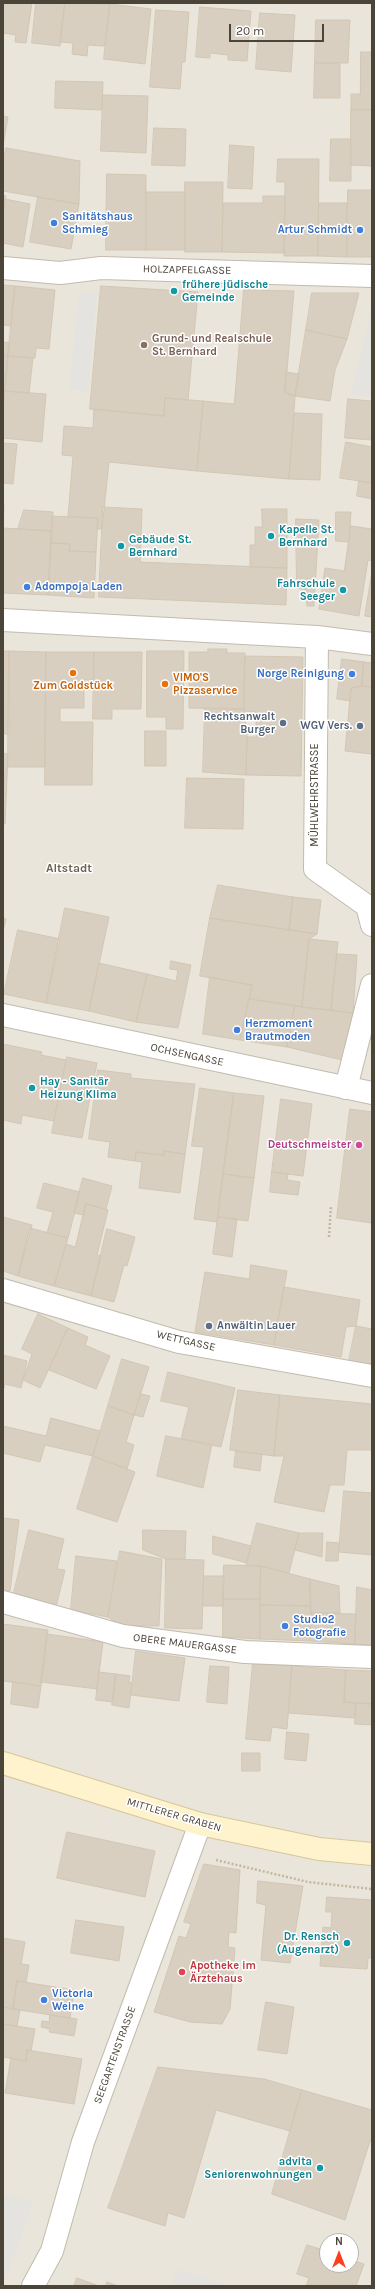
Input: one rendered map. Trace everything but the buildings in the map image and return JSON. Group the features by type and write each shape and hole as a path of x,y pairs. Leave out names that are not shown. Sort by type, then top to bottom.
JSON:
{"street":[{"name":"HOLZAPFELGASSE","path":"3,268 60,273 102,268 372,276"},
{"path":"3,620 316,637 372,644"},
{"name":"MÜHLWEHRSTRASSE","path":"316,637 315,869 367,906 372,925"},
{"path":"346,1088 372,985"},
{"name":"OCHSENGASSE","path":"3,1015 372,1093"},
{"name":"WETTGASSE","path":"3,1290 179,1342 372,1376"},
{"name":"OBERE MAUERGASSE","path":"3,1602 123,1636 245,1652 372,1657"},
{"name":"MITTLERER GRABEN","path":"3,1763 200,1824 319,1849 372,1854"},
{"name":"SEEGARTENSTRASSE","path":"33,2286 52,2251 83,2142 191,1853 200,1824"}],"path":[{"path":"329,1237 331,1206"},
{"path":"191,1853 234,1866 308,1882 372,1889"}],"shaded area":[{"path":"3,3 372,3 372,2286 3,2286"},
{"path":"79,292 97,293 88,392 69,390"},
{"path":"372,306 372,397 351,394"},
{"path":"3,2194 34,2202 3,2285"},
{"path":"177,2269 233,2286 172,2286"}],"place":[{"name":"Sanitätshaus Schmieg","path":"54,223"},
{"name":"Artur Schmidt","path":"360,230"},
{"name":"frühere jüdische Gemeinde","path":"174,291"},
{"name":"Grund- und Realschule St. Bernhard","path":"144,345"},
{"name":"Kapelle St. Bernhard","path":"271,536"},
{"name":"Gebäude St. Bernhard","path":"121,546"},
{"name":"Adompoja Laden","path":"27,587"},
{"name":"Fahrschule Seeger","path":"343,590"},
{"name":"Zum Goldstück","path":"73,673"},
{"name":"Norge Reinigung","path":"352,674"},
{"name":"VIMO'S Pizzaservice","path":"165,684"},
{"name":"Rechtsanwalt Burger","path":"283,723"},
{"name":"WGV Vers.","path":"360,726"},
{"name":"Herzmoment Brautmoden","path":"237,1030"},
{"name":"Hay - Sanitär Heizung Klima","path":"32,1088"},
{"name":"Deutschmeister","path":"359,1145"},
{"name":"Anwältin Lauer","path":"209,1326"},
{"name":"Studio2 Fotografie","path":"285,1626"},
{"name":"Dr. Rensch (Augenarzt)","path":"347,1943"},
{"name":"Apotheke im Ärztehaus","path":"182,1972"},
{"name":"Victoria Weine","path":"44,2000"},
{"name":"advita Seniorenwohnungen","path":"320,2168"}],"district":[{"name":"Altstadt","path":"69,869"}]}
